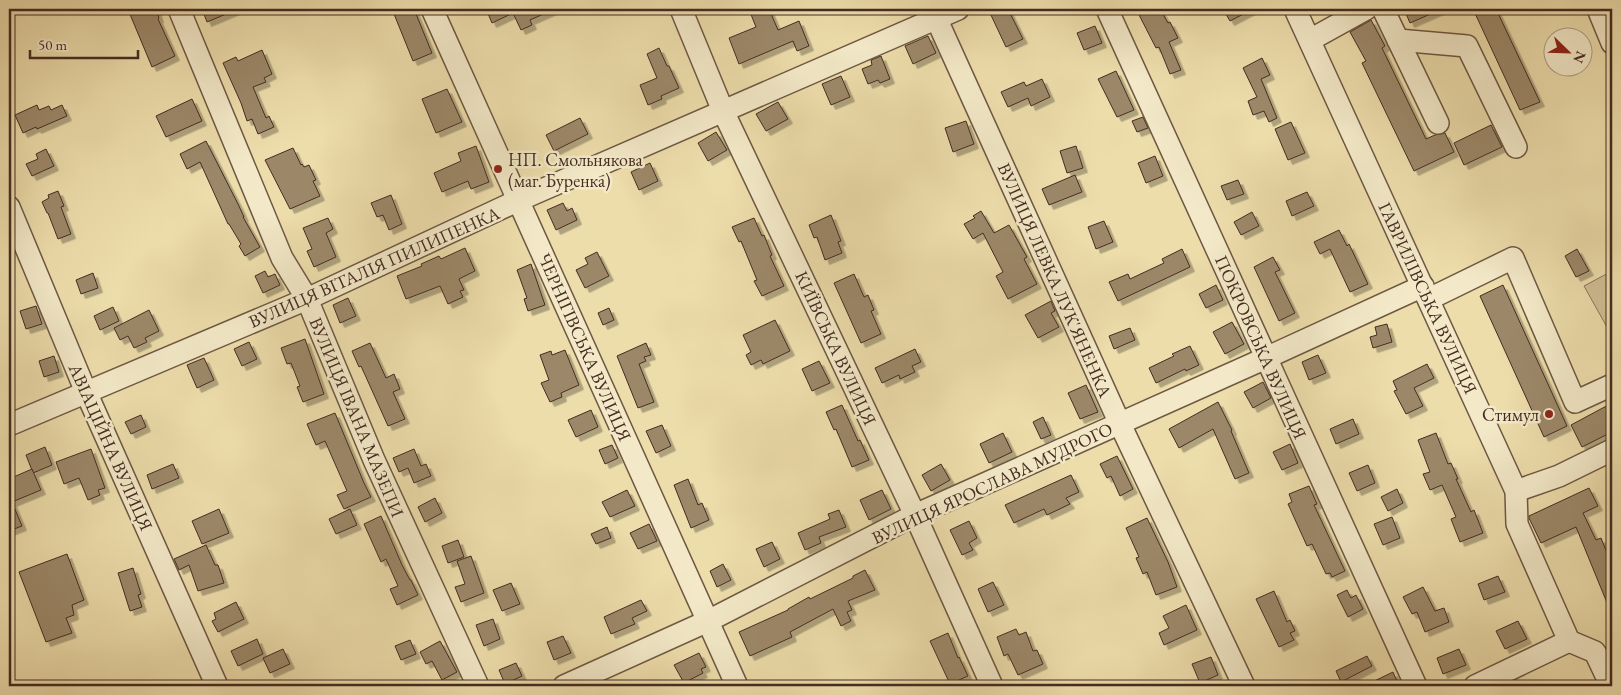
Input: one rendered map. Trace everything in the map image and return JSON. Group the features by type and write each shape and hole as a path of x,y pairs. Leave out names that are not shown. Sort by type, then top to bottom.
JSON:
{"street":[{"name":"ВУЛИЦЯ ІВАНА МАЗЕПИ","path":"179,9 282,258 307,299 374,460 478,686"},
{"name":"ЧЕРНІГІВСЬКА ВУЛИЦЯ","path":"432,9 737,686"},
{"name":"КИЇВСЬКА ВУЛИЦЯ","path":"680,9 723,111 915,515 992,686"},
{"name":"ВУЛИЦЯ ВІТАЛІЯ ПИЛИПЕНКА","path":"9,425 307,299 519,200 723,111 935,13 958,9"},
{"name":"ПОКРОВСЬКА ВУЛИЦЯ","path":"1107,9 1416,686"},
{"name":"ГАВРИЛІВСЬКА ВУЛИЦЯ","path":"1295,9 1516,491 1516,524 1569,641"},
{"path":"1310,40 1366,9"},
{"path":"1383,9 1438,123"},
{"path":"1598,9 1612,43"},
{"name":"ВУЛИЦЯ ЛЕВКА ЛУК'ЯНЕНКА","path":"935,13 1120,424 1244,686"},
{"path":"1398,40 1468,46 1516,146"},
{"name":"АВІАЦІЙНА ВУЛИЦЯ","path":"9,207 86,392 217,686"},
{"name":"ВУЛИЦЯ ЯРОСЛАВА МУДРОГО","path":"564,686 708,621 915,515 1266,358 1513,258 1575,402 1612,385"},
{"path":"1516,491 1559,476 1612,450"},
{"path":"1475,686 1569,641 1605,655 1611,686"}],"shaded area":[{"path":"1612,271 1612,327 1608,329 1584,286"}],"building":[{"path":"136,9 156,9 158,19 175,56 152,67 129,12"},
{"path":"202,9 238,9 207,22"},
{"path":"392,9 414,9 432,53 413,61"},
{"path":"486,9 555,9 530,20 532,25 521,30 513,13 492,23"},
{"path":"759,9 769,9 778,30 799,21 809,46 797,51 793,41 739,64 729,38 756,27 750,12"},
{"path":"998,9 1008,9 1023,39 1006,47 990,13"},
{"path":"1136,9 1160,9 1168,23 1170,22 1178,38 1169,42 1181,70 1170,74 1159,47 1156,48"},
{"path":"1223,9 1253,9 1230,21"},
{"path":"1404,9 1442,9 1410,23"},
{"path":"1473,9 1496,9 1540,102 1520,110"},
{"path":"1371,20 1385,46 1382,48 1426,139 1445,133 1454,152 1414,171 1362,63 1366,61 1350,32"},
{"path":"1095,26 1102,43 1084,50 1077,33"},
{"path":"928,36 936,53 913,64 905,46"},
{"path":"659,48 679,88 661,96 662,99 648,105 640,85 657,78 647,54"},
{"path":"262,50 272,74 264,78 266,82 253,87 266,118 269,116 274,127 258,134 252,119 247,121 223,63 236,57 238,61"},
{"path":"881,56 890,79 880,83 878,80 868,84 862,69 872,65 871,60"},
{"path":"1262,58 1270,75 1261,79 1277,118 1269,122 1264,111 1253,115 1248,101 1257,97 1243,68"},
{"path":"1116,71 1134,110 1117,117 1098,79"},
{"path":"841,76 850,97 831,105 822,84"},
{"path":"1042,79 1050,97 1031,106 1028,98 1008,107 1001,92 1024,82 1026,86"},
{"path":"447,89 462,122 436,133 422,99"},
{"path":"192,99 202,121 166,137 156,116"},
{"path":"778,102 788,119 766,131 756,114"},
{"path":"37,105 39,110 49,106 51,110 62,105 67,116 23,133 15,115"},
{"path":"1143,117 1148,128 1137,132 1132,121"},
{"path":"580,118 588,134 554,151 546,135"},
{"path":"966,121 974,144 953,152 945,128"},
{"path":"1291,122 1305,153 1288,160 1275,129"},
{"path":"1491,125 1502,147 1464,165 1454,143"},
{"path":"716,132 727,150 708,161 698,143"},
{"path":"206,141 243,217 260,247 245,256 239,246 241,244 228,224 200,162 187,169 180,154"},
{"path":"476,146 489,182 471,189 468,181 442,192 434,173 461,161 458,153"},
{"path":"1076,146 1083,168 1067,173 1060,151"},
{"path":"293,148 301,165 304,167 309,165 316,180 313,181 320,196 290,209 265,160"},
{"path":"46,149 54,166 32,176 26,164 38,159 36,154"},
{"path":"1155,156 1163,176 1146,183 1138,163"},
{"path":"650,163 658,181 639,190 631,172"},
{"path":"1075,175 1082,192 1049,205 1042,189"},
{"path":"1238,180 1244,194 1227,200 1221,186"},
{"path":"58,191 64,206 61,207 71,234 58,239 42,202 49,198 48,195"},
{"path":"1307,192 1314,206 1292,216 1286,201"},
{"path":"391,195 402,224 389,230 383,215 377,217 371,203"},
{"path":"563,203 567,211 572,208 577,220 556,230 547,210"},
{"path":"981,211 994,233 1009,225 1027,257 1024,259 1037,284 1008,299 996,276 1003,272 983,233 973,239 964,224 975,218 973,216"},
{"path":"1252,212 1259,226 1241,235 1234,222"},
{"path":"831,215 841,241 838,242 842,253 825,260 817,237 814,238 809,225"},
{"path":"328,218 333,229 326,233 336,257 314,267 307,251 312,249 303,228"},
{"path":"754,218 762,236 764,235 772,255 770,256 784,286 762,296 754,281 757,280 741,241 739,242 732,227"},
{"path":"1104,221 1113,242 1096,249 1088,227"},
{"path":"1339,230 1347,246 1349,244 1368,284 1350,292 1330,249 1320,254 1314,242"},
{"path":"465,248 475,271 459,279 464,290 460,291 463,297 448,304 440,286 406,299 397,276 422,266 421,264 439,256 441,259"},
{"path":"1182,249 1190,267 1118,301 1109,282 1128,274 1130,279 1164,263 1162,259"},
{"path":"1577,249 1589,271 1576,277 1565,256"},
{"path":"597,252 609,276 585,288 576,270 588,264 585,258"},
{"path":"1273,257 1280,270 1275,272 1295,313 1279,321 1254,267"},
{"path":"531,264 545,305 528,311 524,299 527,298 517,270"},
{"path":"265,271 268,277 275,274 280,285 263,293 255,276"},
{"path":"93,273 98,288 81,294 76,280"},
{"path":"854,274 864,297 868,295 874,310 871,311 881,334 861,343 834,283"},
{"path":"1216,285 1223,300 1206,308 1199,294"},
{"path":"1503,285 1567,426 1544,437 1480,296"},
{"path":"348,298 356,316 340,323 333,305"},
{"path":"1051,301 1055,311 1051,313 1059,327 1038,338 1025,315"},
{"path":"36,306 42,324 26,329 20,311"},
{"path":"113,307 119,321 100,330 94,316"},
{"path":"609,308 614,320 603,325 598,313"},
{"path":"149,310 159,331 145,338 147,342 134,348 128,336 120,340 114,328"},
{"path":"775,320 790,351 763,364 761,360 751,365 746,355 751,352 743,335"},
{"path":"1232,322 1244,344 1225,354 1213,332"},
{"path":"1387,324 1392,342 1373,348 1370,337 1377,335 1375,327"},
{"path":"1130,328 1135,340 1114,349 1109,336"},
{"path":"305,339 324,394 303,402 297,387 300,386 291,363 287,364 281,348"},
{"path":"249,342 257,359 242,366 234,349"},
{"path":"370,343 386,378 394,374 400,389 393,392 405,419 388,426 361,366 359,367 352,351"},
{"path":"646,343 651,355 644,357 646,361 639,364 654,402 638,408 617,356"},
{"path":"1190,346 1199,365 1186,371 1185,369 1156,383 1149,368"},
{"path":"915,349 921,362 912,366 915,372 900,379 899,375 882,383 875,368"},
{"path":"565,350 579,385 561,393 562,397 550,402 541,383 549,380 540,355 551,351 552,355"},
{"path":"1318,355 1326,373 1309,380 1302,362"},
{"path":"54,356 59,372 44,377 39,361"},
{"path":"204,358 214,380 197,388 187,365"},
{"path":"819,361 830,383 812,391 802,369"},
{"path":"1427,364 1434,378 1414,388 1423,406 1406,414 1394,391 1397,390 1393,381"},
{"path":"1263,382 1271,398 1253,408 1244,392"},
{"path":"1086,385 1098,412 1080,419 1068,393"},
{"path":"1218,402 1232,430 1249,473 1235,479 1213,429 1179,448 1169,429"},
{"path":"1612,403 1612,432 1582,447 1571,425"},
{"path":"842,405 858,441 860,440 869,460 852,467 836,429 834,430 826,412"},
{"path":"591,410 598,427 576,437 568,420"},
{"path":"335,413 371,497 344,509 337,495 347,491 325,441 316,445 307,424"},
{"path":"141,415 146,427 131,434 125,422"},
{"path":"1043,417 1051,435 1041,439 1033,422"},
{"path":"1353,419 1359,434 1336,444 1330,429"},
{"path":"662,425 671,446 656,453 646,431"},
{"path":"1003,433 1012,452 989,463 980,444"},
{"path":"1436,433 1448,464 1451,463 1471,512 1474,510 1483,533 1460,542 1451,519 1456,517 1442,485 1430,490 1423,474 1430,472 1418,440"},
{"path":"1290,444 1298,463 1282,470 1273,452"},
{"path":"612,445 618,458 605,464 599,450"},
{"path":"45,447 52,465 33,473 26,455"},
{"path":"91,449 105,488 98,490 100,495 88,500 79,478 64,484 56,462"},
{"path":"414,449 421,466 426,464 431,476 414,483 408,468 399,472 393,458"},
{"path":"1117,456 1133,489 1120,496 1111,476 1107,478 1100,464"},
{"path":"173,464 179,478 152,489 147,475"},
{"path":"941,464 950,480 931,491 922,475"},
{"path":"1368,465 1375,483 1357,491 1349,473"},
{"path":"32,469 41,490 12,502 22,526 9,531 9,479"},
{"path":"1071,475 1079,492 1066,498 1070,504 1047,515 1044,509 1014,523 1005,505"},
{"path":"688,479 698,505 702,503 709,520 691,528 674,485"},
{"path":"1309,486 1317,504 1314,505 1345,571 1332,577 1330,573 1326,574 1312,544 1307,546 1288,504 1292,502 1289,494"},
{"path":"1589,488 1598,506 1583,513 1596,540 1601,538 1612,565 1612,615 1576,527 1541,543 1529,518 1529,516"},
{"path":"1397,489 1403,503 1388,511 1381,497"},
{"path":"627,490 635,506 610,517 602,502"},
{"path":"882,490 891,509 869,520 860,500"},
{"path":"435,498 442,513 425,522 418,507"},
{"path":"219,509 229,533 202,544 192,521"},
{"path":"350,509 357,525 336,534 329,519"},
{"path":"839,510 846,527 819,537 821,543 805,550 798,533 830,519 828,514"},
{"path":"381,516 402,565 418,595 397,605 390,589 398,586 386,559 381,562 364,524"},
{"path":"1392,517 1400,538 1383,545 1374,524"},
{"path":"1147,518 1168,562 1177,587 1156,595 1147,572 1143,574 1136,558 1139,557 1126,528"},
{"path":"969,521 977,538 969,543 973,550 962,555 950,530"},
{"path":"649,524 657,541 638,549 630,533"},
{"path":"607,527 611,538 596,544 591,534"},
{"path":"458,540 464,557 448,563 442,546"},
{"path":"772,542 780,559 764,567 756,549"},
{"path":"206,545 215,565 218,565 224,583 198,591 189,565 179,570 174,559"},
{"path":"67,554 84,600 72,605 74,615 66,618 72,633 46,642 19,572"},
{"path":"471,556 484,593 461,602 455,587 465,584 457,561"},
{"path":"723,564 731,580 717,587 710,571"},
{"path":"133,568 141,594 138,595 142,607 130,611 118,573"},
{"path":"865,570 875,590 848,601 852,610 847,612 851,621 841,626 833,609 790,632 792,637 750,656 739,632 788,610 809,597 810,599"},
{"path":"1498,576 1505,592 1484,600 1478,584"},
{"path":"993,582 1004,605 988,612 978,589"},
{"path":"511,583 520,604 502,611 493,590"},
{"path":"1423,587 1435,611 1444,608 1449,622 1425,632 1417,612 1412,614 1403,597"},
{"path":"1347,590 1351,598 1356,595 1363,609 1348,617 1337,595"},
{"path":"1274,591 1287,622 1290,620 1295,631 1290,633 1294,640 1279,647 1256,599"},
{"path":"641,600 647,611 632,618 635,624 611,634 604,617"},
{"path":"236,602 244,619 218,632 212,621 216,619 214,613"},
{"path":"1186,605 1197,630 1164,645 1159,633 1169,628 1163,616"},
{"path":"493,619 500,639 484,646 476,625"},
{"path":"1518,621 1527,639 1505,649 1496,631"},
{"path":"1016,629 1019,635 1026,632 1033,651 1037,650 1043,664 1018,675 1008,654 1004,656 997,637"},
{"path":"948,633 968,676 950,684 930,641"},
{"path":"563,636 571,653 554,660 547,642"},
{"path":"257,639 263,654 238,666 231,651"},
{"path":"410,640 416,654 401,660 395,646"},
{"path":"440,641 457,672 442,680 432,661 426,664 420,652"},
{"path":"283,649 290,664 270,673 263,658"},
{"path":"1459,649 1466,665 1443,674 1437,658"},
{"path":"699,653 706,667 701,669 703,673 684,683 674,665"},
{"path":"1367,656 1372,666 1341,682 1336,671"},
{"path":"1211,657 1218,675 1200,683 1192,664"},
{"path":"516,663 522,676 505,684 499,670"},
{"path":"1393,672 1399,686 1364,686"}],"place":[{"name":"НП. Смольнякова (маг. Буренка)","path":"498,169"},
{"name":"Стимул","path":"1549,414"}]}
